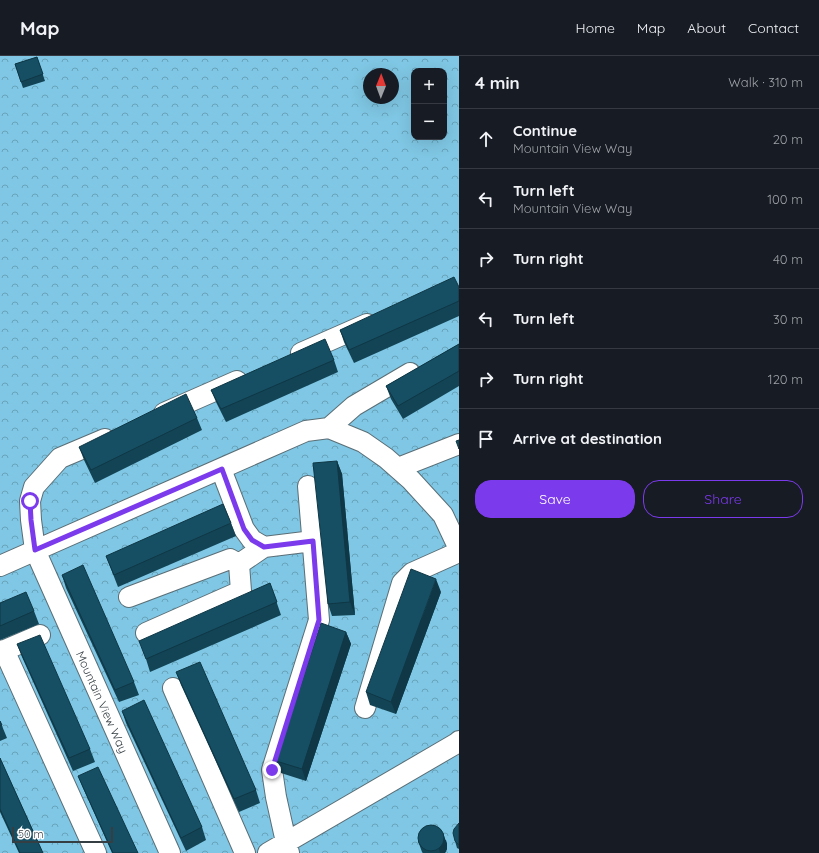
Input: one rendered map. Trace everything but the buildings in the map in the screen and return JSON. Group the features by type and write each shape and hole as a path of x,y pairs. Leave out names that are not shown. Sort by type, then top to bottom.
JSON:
{"street":[{"path":"285,360 386,316"},
{"path":"329,428 354,406 426,364"},
{"path":"147,420 256,373"},
{"path":"0,566 306,431 329,428 363,442 386,458 451,512 459,550 412,574 402,582 365,708"},
{"name":"Mountain View Way","path":"118,433 60,458 34,487 30,501 31,520 35,550 170,853"},
{"path":"398,468 459,444"},
{"path":"222,469 244,529 252,540 264,547"},
{"path":"287,848 272,770 319,620 308,486"},
{"path":"239,564 264,547 313,541"},
{"path":"129,597 230,559 239,564"},
{"path":"146,634 241,591 239,564"},
{"path":"40,635 2,651 96,853"},
{"path":"172,688 245,853"},
{"path":"268,853 287,848 459,741"}],"green space":[{"path":"0,56 459,56 459,853 0,853"}],"route":[{"path":"30,501 35,550 222,469 244,529 252,540 264,547 313,541 319,620 272,770"}]}
